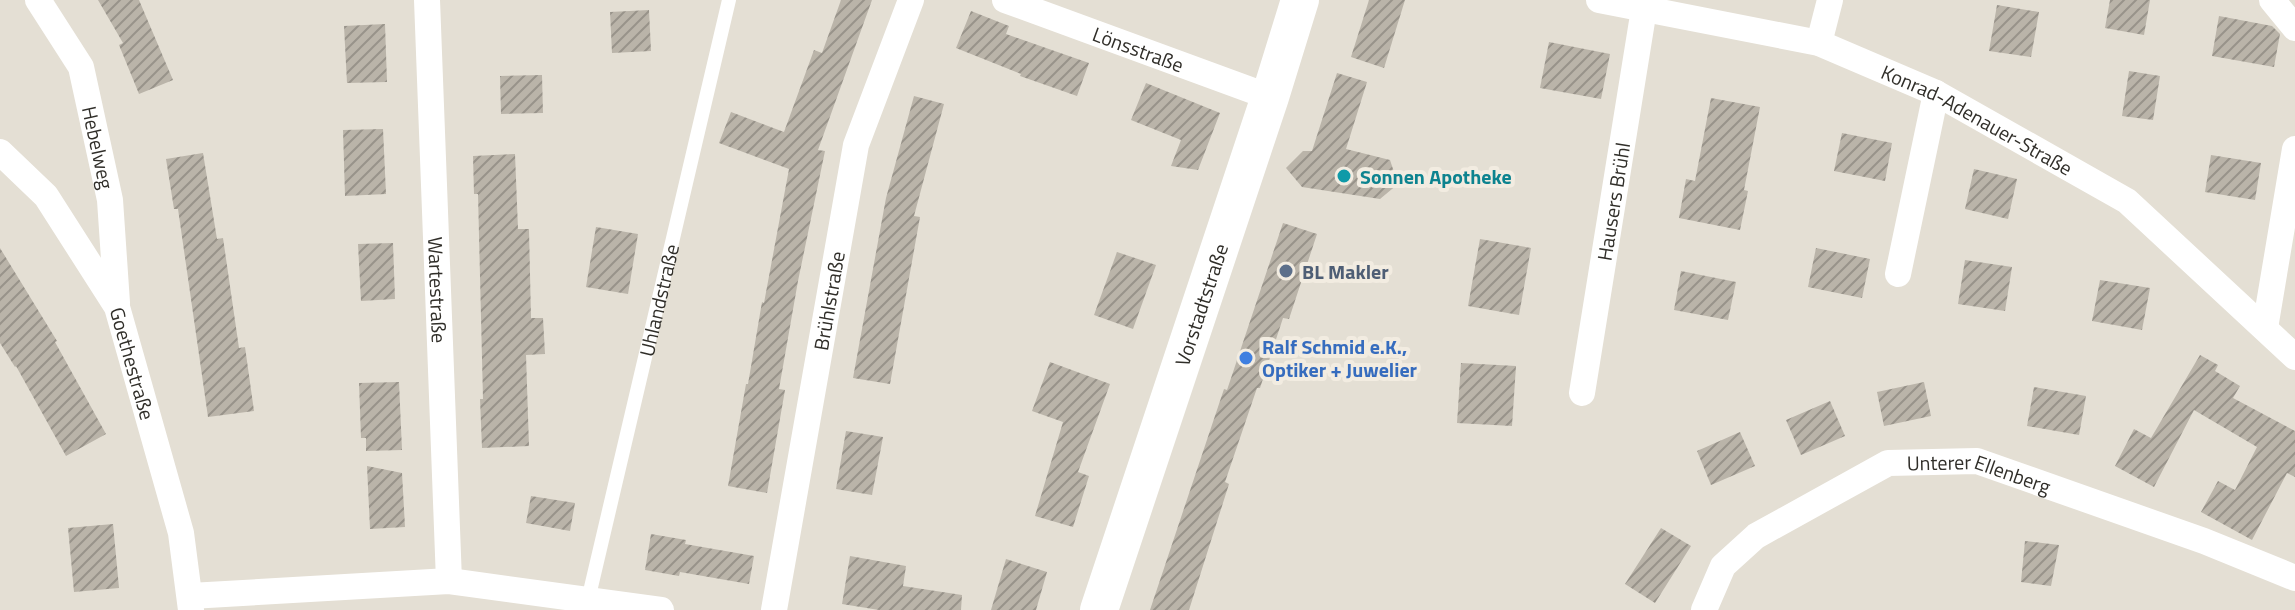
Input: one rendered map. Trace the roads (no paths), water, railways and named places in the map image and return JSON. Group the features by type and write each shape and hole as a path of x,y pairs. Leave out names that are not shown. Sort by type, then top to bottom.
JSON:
{"main road":[{"name":"Vorstadtstraße","path":"1099,610 1300,0"}],"street":[{"name":"Hebelweg","path":"38,0 81,67 110,200 117,307"},
{"name":"Wartestraße","path":"427,0 449,581"},
{"name":"Brühlstraße","path":"774,610 856,145 911,0"},
{"name":"Lönsstraße","path":"1005,0 1270,97"},
{"name":"Konrad-Adenauer-Straße","path":"1599,0 1819,43 1936,93 2127,201 2295,357"},
{"path":"1819,43 1830,0"},
{"path":"2272,0 2295,28"},
{"name":"Hausers Brühl","path":"1582,393 1644,9"},
{"path":"1898,274 1936,93"},
{"path":"2265,328 2295,149"},
{"name":"Goethestraße","path":"0,152 46,196 117,307 181,533 190,603"},
{"name":"Unterer Ellenberg","path":"1704,610 1723,566 1756,536 1888,463 1977,461 2204,541 2295,578"},
{"path":"190,603 449,581 661,610"}],"lane":[{"name":"Uhlandstraße","path":"596,603 729,0"}],"place":[{"name":"Sonnen Apotheke","path":"1344,176"},
{"name":"BL Makler","path":"1286,271"},
{"name":"Ralf Schmid e.K., Optiker + Juwelier","path":"1246,358"}]}
